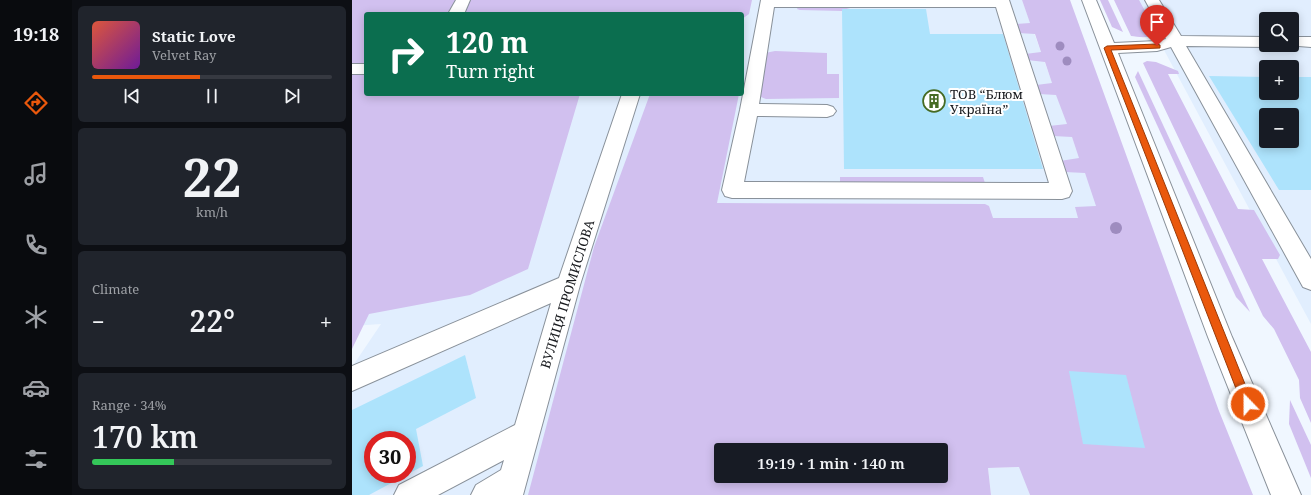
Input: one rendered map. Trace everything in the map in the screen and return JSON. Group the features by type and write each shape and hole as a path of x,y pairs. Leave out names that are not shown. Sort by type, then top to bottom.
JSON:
{"street":[{"path":"457,12 463,0"},
{"path":"1088,0 1220,337 1286,495"},
{"path":"1152,0 1305,262 1311,280"},
{"path":"768,1 1002,1 1062,191 732,190 749,110 768,1"},
{"path":"1107,48 1157,46 1176,41 1259,42"},
{"path":"1299,42 1311,42"},
{"path":"352,69 364,69"},
{"name":"ВУЛИЦЯ ПРОМИСЛОВА","path":"510,488 568,285 631,96"},
{"path":"749,110 827,111"},
{"path":"352,379 568,285"},
{"path":"409,495 525,434"},
{"path":"486,495 510,488"}],"shaded area":[{"path":"352,0 752,0 749,14 744,18 744,12 364,12 364,96 579,96 528,269 470,295 369,314 352,349"},
{"path":"657,0 1022,0 1107,233 544,495 352,495 352,367 381,324 352,326 352,309 455,96 744,96 744,12 730,12"},
{"path":"1022,0 1070,0 1219,411 1253,495 1030,495 1019,467 988,468 991,495 528,495 594,247 649,96 739,96 717,203 985,204 989,206 993,218 1078,218 1075,207 1096,206 1085,173 1065,172 1060,161 1079,158 1072,137 1053,136 1049,126 1067,124 1056,95 1039,94 1036,85 1052,83 1045,62 1027,60 1025,54 1041,52 1035,34 1018,33 1016,24 1030,23"},
{"path":"1100,0 1108,0 1123,32 1112,27"},
{"path":"1114,0 1139,0 1157,33 1147,37 1131,36"},
{"path":"1137,0 1311,0 1311,324"},
{"path":"798,7 843,7 850,9 843,9 842,11 800,10 797,9"},
{"path":"775,51 827,53 827,74 839,74 839,98 766,99 761,97 755,91 765,53"},
{"path":"1147,61 1156,62 1178,71 1179,74 1168,74 1238,209 1254,210 1280,255 1278,259 1262,259 1311,352 1311,423 1300,398 1299,380 1274,329 1263,316 1143,63"},
{"path":"1138,71 1250,312 1236,297 1135,77"},
{"path":"840,177 983,177 986,186 840,186"},
{"path":"1290,400 1311,445 1311,478 1289,424"},
{"path":"1020,467 1030,495 991,495 988,468"}],"building":[{"name":"ТОВ “Блюм Україна”","path":"842,9 926,9 930,34 1003,34 1043,169 844,169"},
{"path":"1209,76 1259,77 1259,100 1299,100 1299,77 1311,77 1311,190 1279,190"},
{"path":"465,355 476,398 416,429 423,466 416,470 416,431 364,431 364,483 391,483 369,495 352,495 352,410"},
{"path":"1069,371 1126,375 1145,448 1083,444"}],"place":[{"name":"ТОВ “Блюм Україна”","path":"934,101"}],"route":[{"path":"1157,46 1107,48 1214,322 1248,404"}]}
